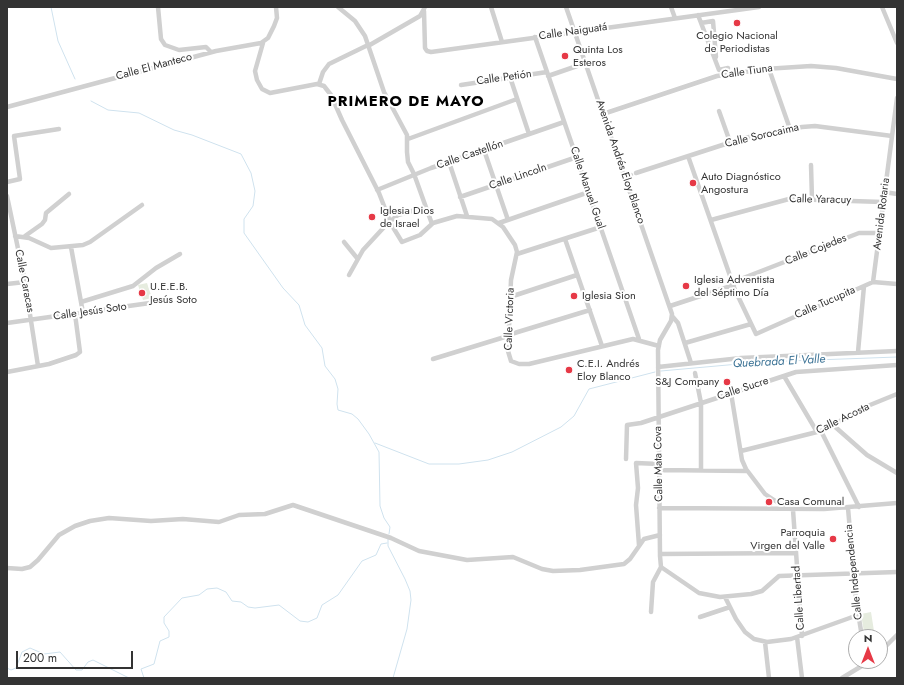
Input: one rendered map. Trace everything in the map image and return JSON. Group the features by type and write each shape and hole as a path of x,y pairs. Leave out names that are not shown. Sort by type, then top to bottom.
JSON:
{"street":[{"path":"158,7 161,36 165,45 179,50 206,47 211,52"},
{"path":"276,7 275,23 268,38 263,43 255,73 257,80 263,90 273,93 319,84"},
{"path":"338,7 355,21 363,32 384,92 408,139 407,157 432,224"},
{"path":"491,7 502,42"},
{"name":"Avenida Andrés Eloy Blanco","path":"566,7 670,306 672,316 677,321 691,363"},
{"path":"671,7 676,18"},
{"name":"Calle Naiguatá","path":"425,9 425,47 429,52 698,15 737,8 759,7"},
{"path":"882,7 897,43"},
{"path":"319,84 323,72 329,64 368,46 420,16 425,9"},
{"path":"698,15 719,70 728,68"},
{"path":"701,23 713,21 717,64"},
{"name":"Calle Manuel Gual","path":"535,37 639,339"},
{"name":"Calle El Manteco","path":"7,107 211,52 263,43"},
{"name":"Calle Petión","path":"461,85 510,77 548,74 577,66"},
{"name":"Calle Tiuna","path":"603,114 717,76 769,68 822,67 897,79"},
{"path":"769,68 790,129"},
{"path":"510,77 530,134"},
{"path":"319,84 331,95 377,190 390,221 402,242 420,235 432,224 454,217 467,216 484,218 499,223 515,245 517,254 601,227"},
{"name":"Avenida Rotaria","path":"873,282 897,98"},
{"path":"408,139 517,99"},
{"path":"719,111 730,142"},
{"name":"Calle Castellón","path":"377,190 414,174 564,122"},
{"name":"Calle Sorocaima","path":"625,177 730,142 790,129 815,126 892,136"},
{"path":"7,182 20,179 14,136 59,129"},
{"path":"484,150 508,220"},
{"path":"685,343 751,324 733,284 688,156"},
{"name":"Calle Lincoln","path":"460,196 576,157"},
{"path":"449,162 467,216"},
{"path":"811,165 812,199"},
{"path":"499,223 589,192"},
{"path":"884,192 897,194"},
{"path":"25,236 44,222 46,213 69,194"},
{"name":"Calle Caracas","path":"7,196 8,210 15,236 32,320 38,366"},
{"name":"Calle Yaracuy","path":"711,220 784,199 883,202"},
{"path":"15,236 25,236 48,247 71,247 90,242 142,205"},
{"path":"349,275 357,258 375,236 390,221 398,215 426,207"},
{"name":"Calle Cojedes","path":"670,306 733,284 859,233 879,233"},
{"path":"565,239 602,346"},
{"path":"344,242 357,258"},
{"path":"71,247 83,313"},
{"path":"81,302 133,286 156,268 180,254"},
{"name":"Calle Victoria","path":"517,254 512,272 508,335 509,359 512,362 519,364 536,362 630,339 639,339 658,346"},
{"path":"510,297 577,274"},
{"path":"7,284 25,282"},
{"name":"Calle Tucupita","path":"751,324 756,334 873,282 897,284"},
{"path":"858,352 864,286"},
{"name":"Calle Jesús Soto","path":"7,323 150,303"},
{"path":"434,359 590,310"},
{"path":"7,372 70,358 80,352 75,314"},
{"name":"Calle Mata Cova","path":"651,612 654,582 661,567 658,346 672,316"},
{"path":"658,367 741,358 897,351"},
{"name":"Calle Sucre","path":"626,459 626,425 642,423 784,376 810,370 897,365"},
{"path":"695,373 701,403 701,470"},
{"path":"784,376 819,432 859,507"},
{"path":"731,393 741,451 747,471 765,494 783,506 793,510"},
{"name":"Calle Acosta","path":"741,451 819,432 897,394"},
{"path":"833,425 866,455 897,473"},
{"path":"640,545 636,505 638,488 636,463 659,464"},
{"path":"659,470 747,471"},
{"path":"7,568 22,569 30,566 38,560 62,533 83,523 103,519 151,522 183,519 216,522 239,515 265,514 296,505 391,538 419,552 467,560 513,557 542,569 553,571 580,570 624,564 630,559 647,537 660,535"},
{"path":"659,508 793,510 897,505"},
{"name":"Calle Independencia","path":"848,508 861,629"},
{"name":"Calle Libertad","path":"793,510 798,575 799,636 802,678"},
{"path":"660,554 796,553"},
{"path":"661,567 699,593 725,597 757,592 765,588 777,577 854,572 897,572"},
{"path":"725,597 745,632 754,639 765,642 780,642 858,615"},
{"path":"700,617 730,607"},
{"path":"888,644 897,635"},
{"path":"765,642 769,678"},
{"path":"842,678 857,669"}],"shaded area":[{"path":"147,283 152,298 143,300 138,285"},
{"path":"871,612 874,629 864,629 861,614"}],"waterway":[{"path":"51,7 58,41 75,79"},
{"path":"91,101 108,110 139,113 174,130 192,135 241,154 251,173 255,191 253,206 244,219 244,233 283,288 299,305 305,325 322,348 325,366 335,379 338,389 338,410 352,414 358,419 369,434 379,452 380,506 384,518 390,527 389,534"},
{"name":"Quebrada El Valle","path":"661,371 761,362 897,357"},
{"name":"Quebrada El Valle","path":"375,443 429,464 459,464 488,460 512,452 561,427 574,416 589,389 655,372"},
{"path":"388,539 388,546 405,579 410,591 411,600 407,629 393,678"},
{"path":"144,678 141,669 154,664 160,641 169,637 169,631 164,623 164,617 182,598 199,595 207,589 217,588 226,592 232,601 241,602 248,607 255,608 279,605 300,621 308,622 317,618 322,605 338,595 362,561 376,555 381,544 387,543"},
{"path":"7,668 11,670 16,668 22,652 30,648 44,654 60,652 76,670 82,670 88,662 93,660 129,678"}],"place":[{"name":"Colegio Nacional de Periodistas","path":"737,23"},
{"name":"Quinta Los Esteros","path":"565,56"},
{"name":"Auto Diagnóstico Angostura","path":"693,183"},
{"name":"Iglesia Dios de Israel","path":"372,217"},
{"name":"Iglesia Adventista del Séptimo Día","path":"686,286"},
{"name":"U.E.E.B. Jesús Soto","path":"142,293"},
{"name":"Iglesia Sion","path":"574,296"},
{"name":"C.E.I. Andrés Eloy Blanco","path":"569,370"},
{"name":"S&J Company","path":"727,382"},
{"name":"Casa Comunal","path":"769,502"},
{"name":"Parroquia Virgen del Valle","path":"833,539"}],"district":[{"name":"PRIMERO DE MAYO","path":"406,102"}]}
